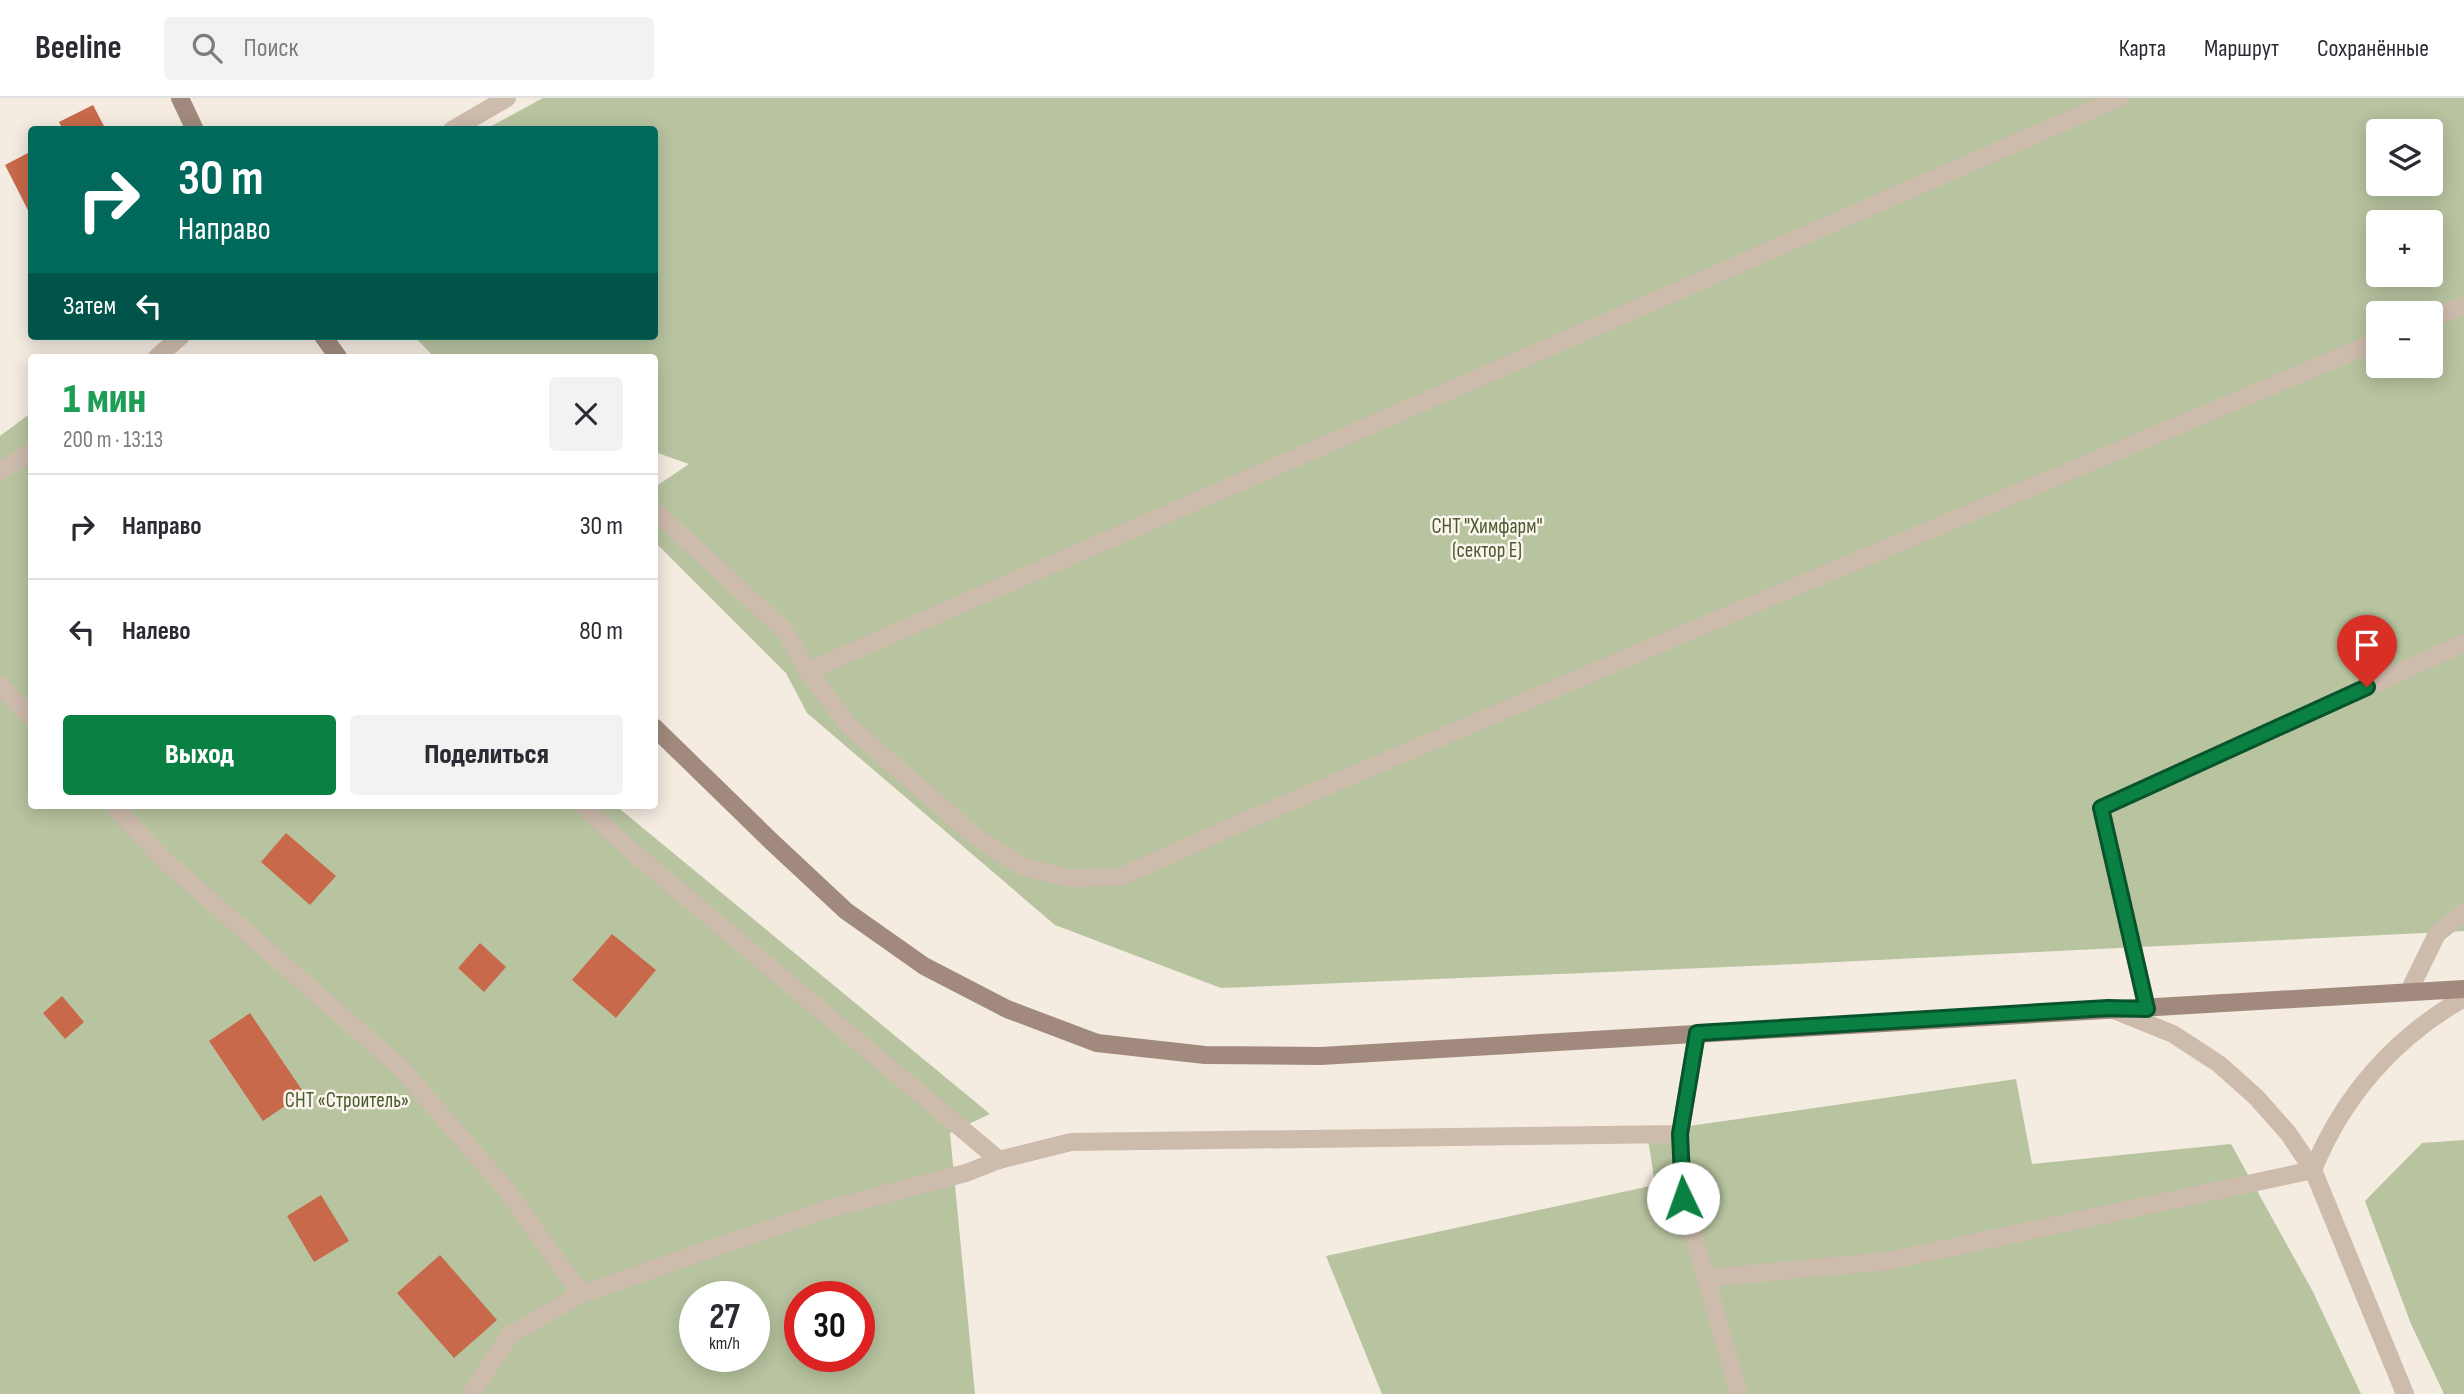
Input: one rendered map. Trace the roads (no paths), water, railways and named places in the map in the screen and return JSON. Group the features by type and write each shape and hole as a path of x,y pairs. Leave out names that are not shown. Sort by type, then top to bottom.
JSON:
{"main road":[{"path":"180,98 193,126"},
{"path":"658,731 846,911 924,966 1007,1009 1097,1043 1205,1055 1321,1056 2464,989"}],"street":[{"path":"459,126 507,98"},
{"path":"808,670 2119,98"},
{"path":"2443,314 2464,305"},
{"path":"160,354 176,340"},
{"path":"658,514 785,631 808,670 849,726 976,837 1021,866 1068,878 1119,877 1638,653 2366,346"},
{"path":"0,471 28,454"},
{"path":"2147,1009 2101,808 2464,643"},
{"path":"0,685 28,715"},
{"path":"117,809 163,859 400,1066 505,1188 580,1294"},
{"path":"586,809 634,853 999,1160"},
{"path":"2409,991 2437,934 2464,912"},
{"path":"2313,1170 2325,1141 2350,1100 2380,1064 2405,1038 2436,1014 2464,998"},
{"path":"2108,1008 2173,1034 2219,1064 2256,1097 2288,1133 2313,1170 2405,1394"},
{"path":"1697,1033 1680,1134 1683,1198 1739,1394"},
{"path":"471,1394 510,1335 580,1294 824,1210 966,1173 999,1160 1071,1143 1680,1134"},
{"path":"1706,1278 1888,1261 2313,1170"}],"park label":[{"name":"СНТ \"Химфарм\" (сектор Е)","path":"1487,538"},
{"name":"СНТ «Строитель»","path":"347,1100"}]}
